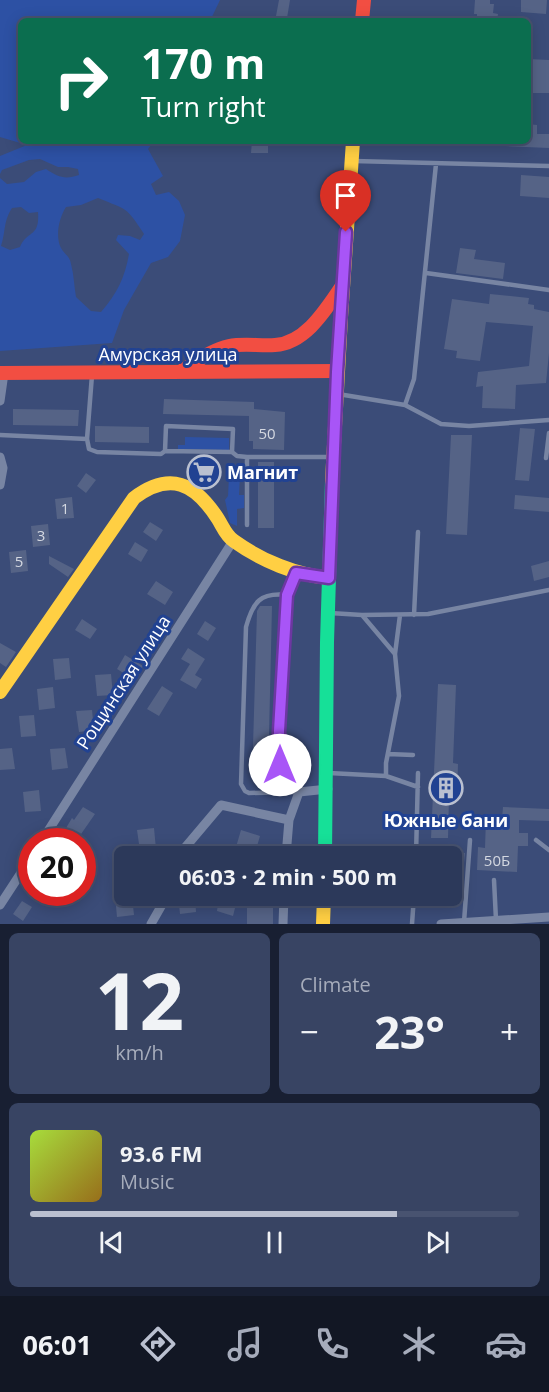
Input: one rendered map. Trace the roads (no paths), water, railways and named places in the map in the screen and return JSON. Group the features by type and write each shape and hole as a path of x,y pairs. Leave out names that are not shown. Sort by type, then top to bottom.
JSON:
{"street":[{"path":"362,18 364,0"},
{"path":"325,846 328,789 328,613 333,457 353,144"},
{"path":"178,373 220,348 238,345 284,344 300,335 328,307 342,286"},
{"name":"Амурская улица","path":"2,373 337,372"},
{"path":"0,401 2,373"},
{"path":"0,457 3,468 0,486"},
{"path":"0,692 134,498 146,487 163,481 177,483 192,490 204,501 233,541 296,573 329,578"},
{"name":"Рощинская улица","path":"50,828 233,541"},
{"path":"287,846 289,820 299,792 328,789"},
{"path":"186,846 221,805 289,820"},
{"path":"0,905 18,877"},
{"path":"151,924 161,906"},
{"path":"282,924 283,906"},
{"path":"323,924 324,906"},
{"path":"441,924 549,917"}],"lane":[{"path":"351,161 549,166"},
{"path":"405,405 414,379 436,164"},
{"path":"426,273 549,290"},
{"path":"92,372 87,439 89,449 97,452 161,454 165,450 232,452 237,456 247,457 333,457"},
{"path":"336,393 405,405 441,424 479,425 549,420"},
{"path":"165,450 166,426 233,429 232,452"},
{"path":"546,458 549,433"},
{"path":"0,435 87,439"},
{"path":"247,457 247,525"},
{"path":"414,615 418,532"},
{"path":"281,793 279,731 287,595 296,573"},
{"path":"328,613 428,614 549,590"},
{"path":"287,595 270,594 262,597 250,612 246,627 241,784 249,793 299,792"},
{"path":"362,615 395,654"},
{"path":"386,776 399,696 395,654 400,615"},
{"path":"388,754 413,755"},
{"path":"328,773 386,776 418,787"},
{"path":"416,846 418,773"},
{"path":"464,922 470,840"},
{"path":"536,840 549,850"},
{"path":"494,880 496,920"},
{"path":"412,924 413,906"}],"place":[{"name":"Магнит","path":"204,472"},
{"name":"Южные бани","path":"446,788"}]}
